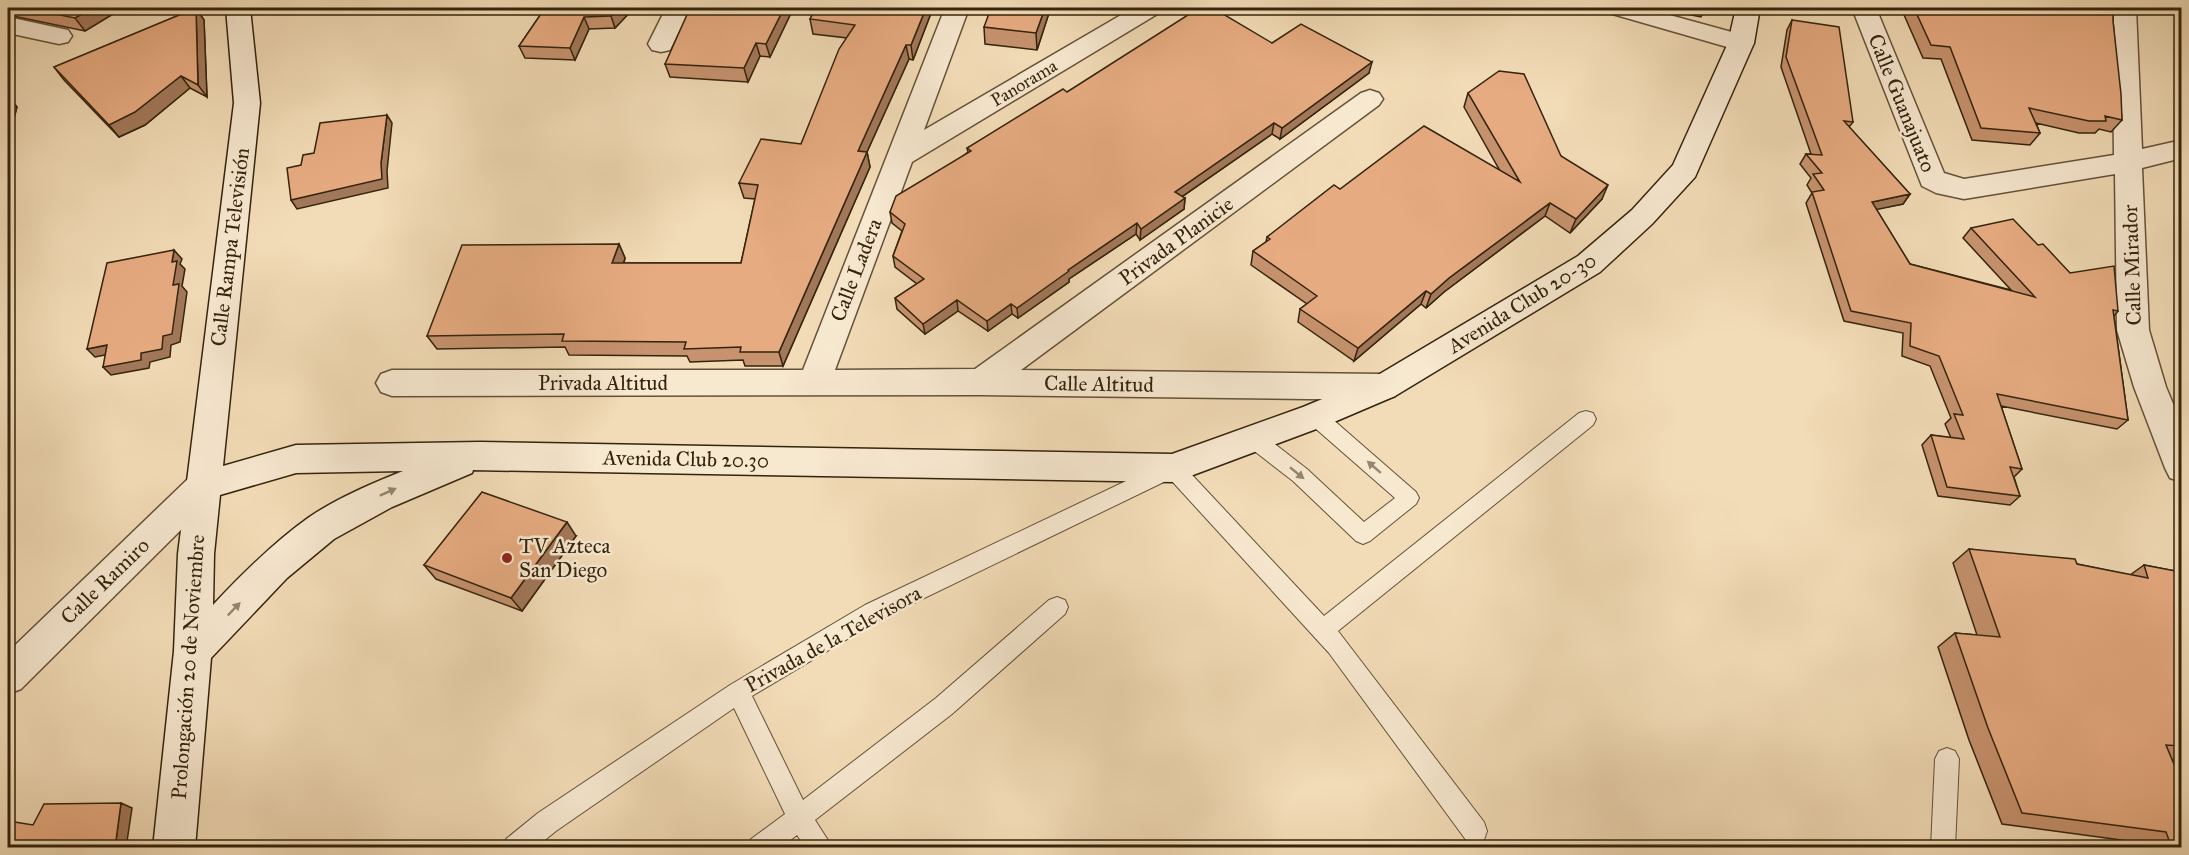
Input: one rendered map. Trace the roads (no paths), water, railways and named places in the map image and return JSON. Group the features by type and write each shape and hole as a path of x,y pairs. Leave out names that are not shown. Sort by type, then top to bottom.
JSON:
{"street":[{"name":"Calle Rampa Televisión","path":"203,486 247,103 238,8"},
{"path":"662,44 678,8"},
{"name":"Calle Ladera","path":"814,382 957,8"},
{"name":"Panorama","path":"898,158 1150,8"},
{"path":"1618,8 1741,43"},
{"name":"Avenida Club 20-30","path":"1173,468 1251,437 1315,416 1384,387 1589,264 1642,217 1685,170 1741,43 1748,8"},
{"name":"Calle Guanajuato","path":"1864,8 1932,179 1946,186 1964,189 2129,162"},
{"name":"Calle Mirador","path":"2124,8 2133,330 2150,387 2181,468"},
{"path":"8,25 59,36"},
{"name":"Privada Planicie","path":"981,382 1370,99"},
{"path":"2129,162 2181,149"},
{"name":"Calle Altitud","path":"814,382 1384,387"},
{"name":"Privada Altitud","path":"392,383 814,382"},
{"name":"Avenida Club 20.30","path":"203,486 296,459 480,456 1173,468"},
{"path":"193,651 267,575 304,541 342,515 387,492 480,456"},
{"name":"Prolongación 20 de Noviembre","path":"174,848 193,651 196,554 203,486"},
{"name":"Calle Ramiro","path":"8,677 203,486"}],"lane":[{"path":"1251,437 1300,475 1363,535 1409,498 1315,416"},
{"path":"1323,630 1586,419"},
{"path":"1173,468 1337,646 1475,831"},
{"name":"Privada de la Televisora","path":"515,848 547,822 738,692 873,612 1173,468"},
{"path":"760,848 944,706 1057,606"},
{"path":"738,692 800,818 821,848"},
{"path":"1943,848 1947,759"}],"place":[{"name":"TV Azteca San Diego","path":"507,558"}]}
